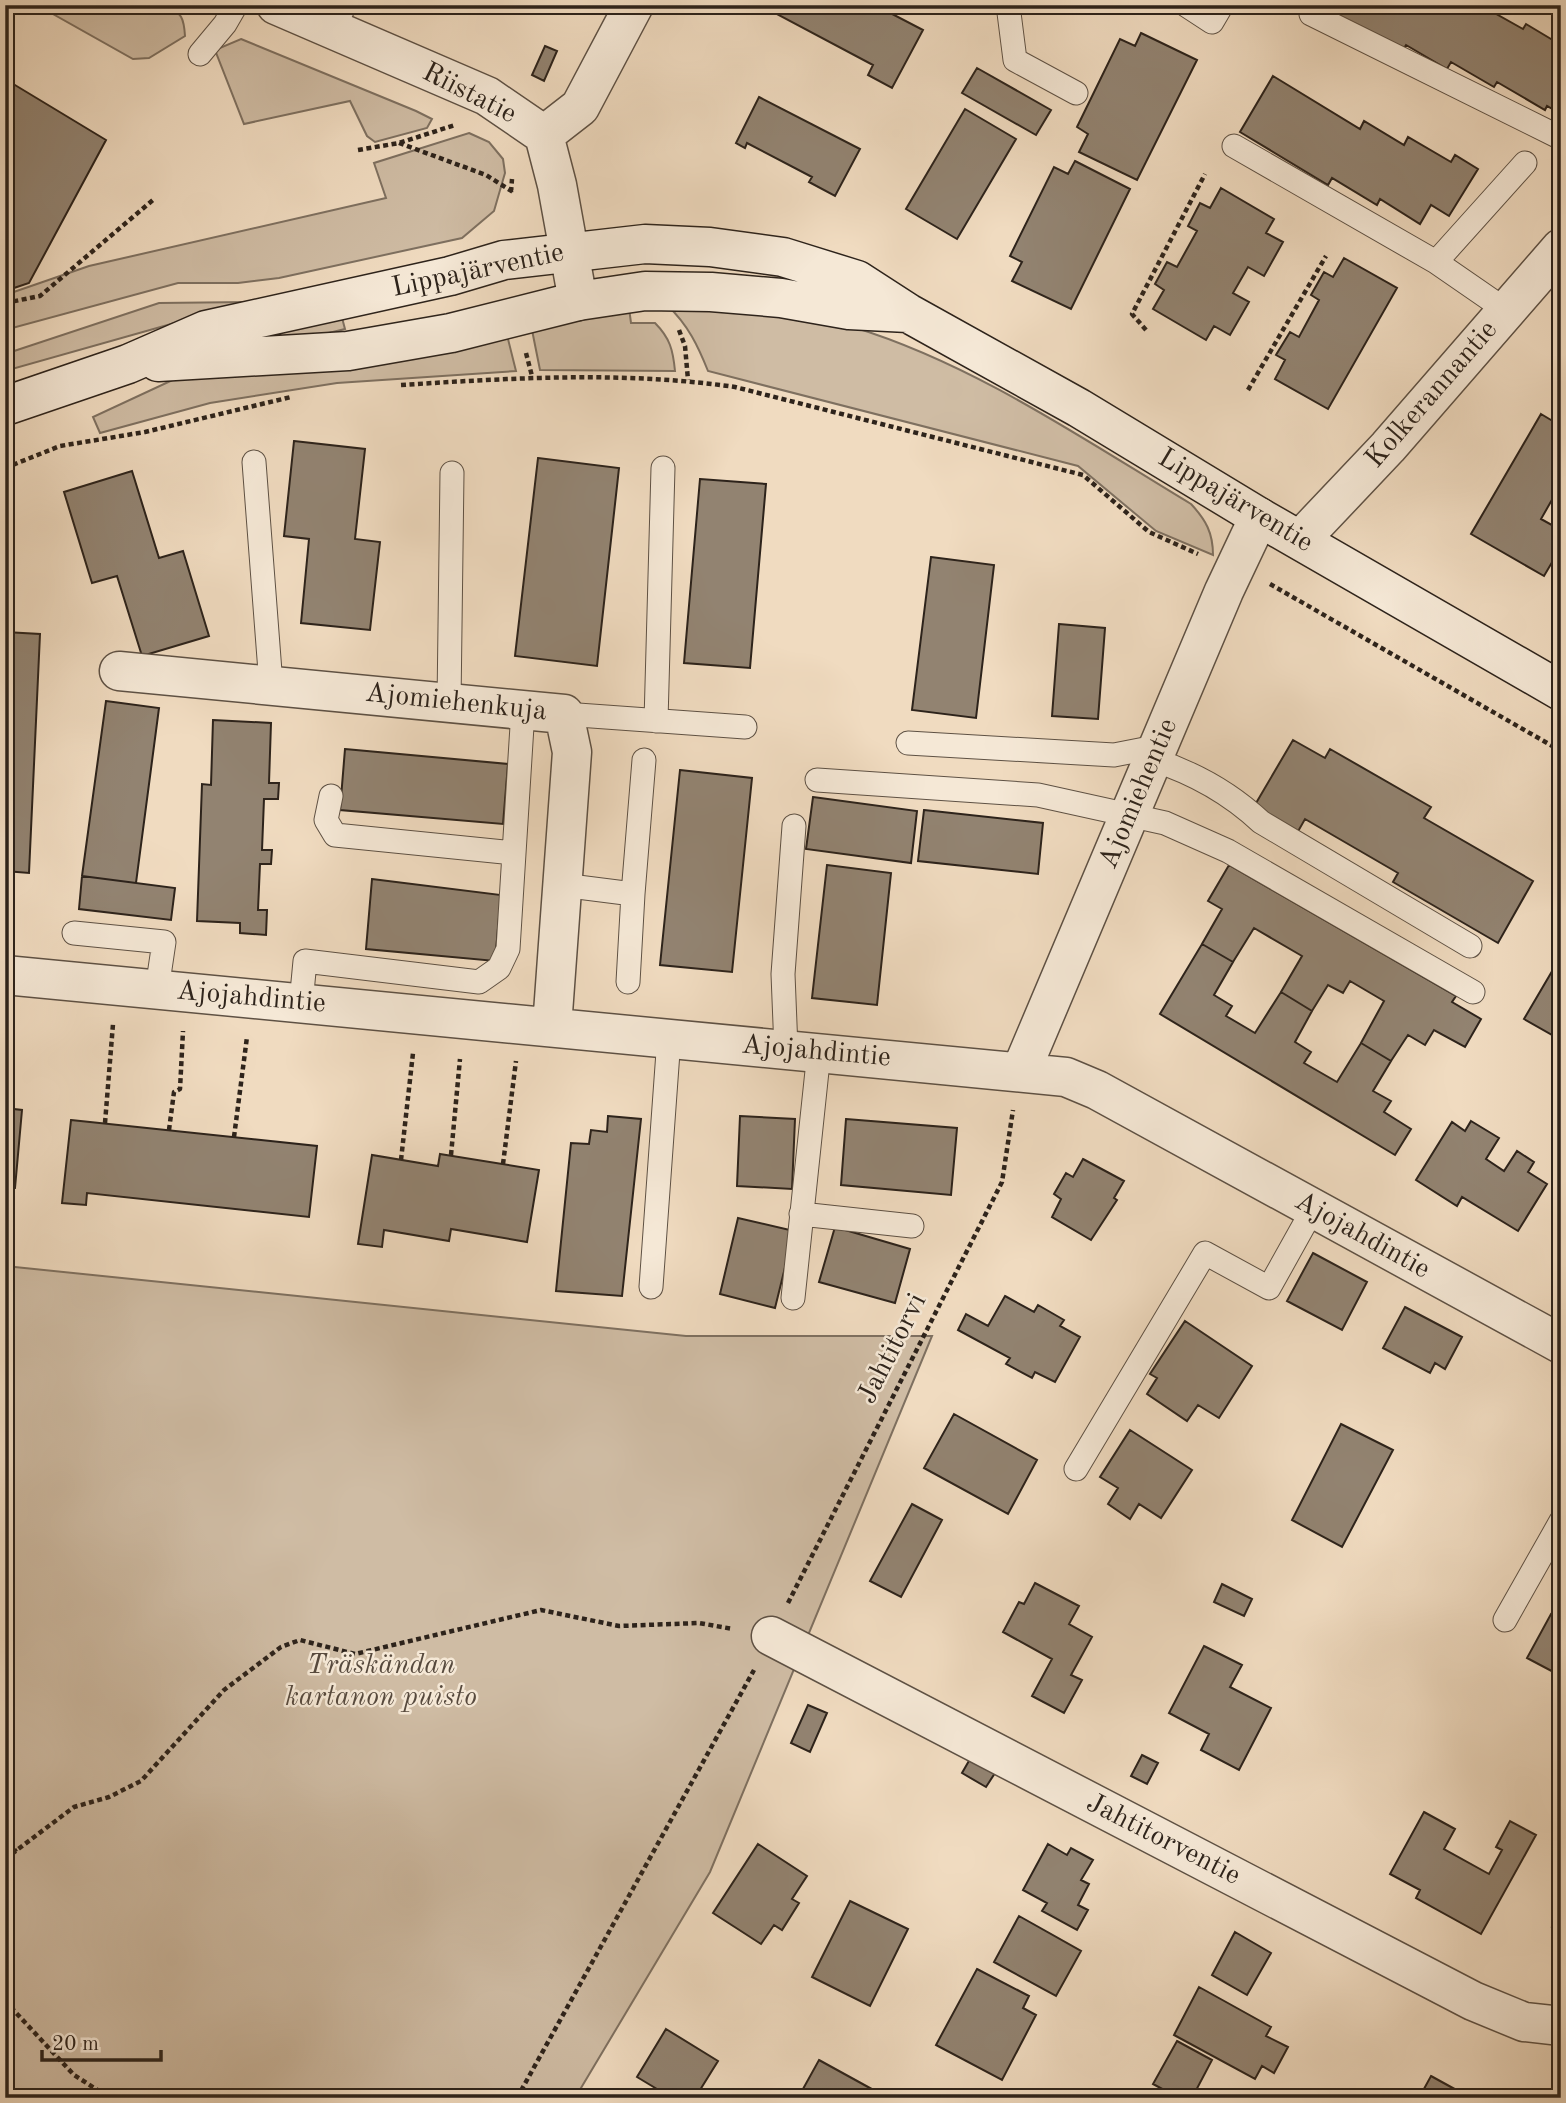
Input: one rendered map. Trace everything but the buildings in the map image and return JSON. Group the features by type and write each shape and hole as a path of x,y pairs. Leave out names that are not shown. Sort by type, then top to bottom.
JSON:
{"street":[{"name":"Riistatie","path":"275,5 339,18 487,96 544,135 578,301"},
{"path":"544,135 580,107 634,5"},
{"name":"Lippajärventie","path":"5,406 128,364 206,330 450,276 504,260 568,250 645,244 710,247 783,257 857,280 908,313 1079,408 1259,517 1561,691"},
{"name":"Kolkerannantie","path":"1300,540 1388,447 1507,311 1555,267"},
{"name":"Lippajärventie","path":"128,364 348,351 451,333 578,301 645,291 711,292 781,298 849,310 908,313"},
{"name":"Ajomiehentie","path":"1021,1071 1233,570 1259,517"},
{"name":"Ajomiehenkuja","path":"119,670 564,714 572,751 552,1027"},
{"name":"Ajojahdintie","path":"5,975 1066,1077 1097,1090 1561,1345"},
{"name":"Jahtitorventie","path":"771,1636 1473,2001 1524,2022 1561,2026"}],"lane":[{"path":"200,54 225,24 236,5"},
{"path":"1008,5 1015,60 1076,93"},
{"path":"1186,5 1212,22 1222,5"},
{"path":"1311,14 1561,138"},
{"path":"1234,146 1436,262 1507,311"},
{"path":"1436,262 1525,163"},
{"path":"254,462 271,685"},
{"path":"656,721 663,468"},
{"path":"449,703 452,472"},
{"path":"301,1003 305,961 479,982 499,968 508,949 523,710"},
{"path":"564,714 745,727"},
{"path":"908,743 1114,755 1157,753 1177,768 1238,801 1261,822 1470,946"},
{"path":"628,982 645,760"},
{"path":"817,780 1038,795 1165,823 1228,851 1473,992"},
{"path":"331,796 326,820 335,835 514,853"},
{"path":"793,1298 802,1214 803,1051 783,974 794,826"},
{"path":"562,885 634,894"},
{"path":"74,933 164,943 157,989"},
{"path":"651,1287 669,1038"},
{"path":"1076,1469 1205,1253 1269,1288 1313,1209"},
{"path":"802,1214 912,1226"},
{"path":"1505,1620 1561,1521"}],"path":[{"path":"358,150 400,143 466,121"},
{"path":"400,143 486,175 511,192"},
{"path":"1146,330 1132,314 1205,174"},
{"path":"5,303 40,296 153,200"},
{"path":"1248,390 1326,256"},
{"path":"394,386 532,376 688,380 735,387 1083,475 1149,532 1233,570 1256,576 1561,751"},
{"path":"5,468 60,446 145,432 230,409 298,396"},
{"path":"105,1123 113,1019"},
{"path":"169,1130 174,1092 180,1089 183,1025"},
{"path":"234,1137 247,1032"},
{"path":"401,1160 413,1049"},
{"path":"451,1155 461,1053"},
{"path":"503,1164 516,1060"},
{"name":"Jahtitorvi","path":"517,2098 771,1636 1002,1182 1021,1071"},
{"path":"1561,1265 1553,1279 1561,1284"},
{"path":"5,1859 74,1807 109,1797 141,1781 224,1690 281,1647 300,1640 355,1654 541,1610 619,1626 699,1623 771,1636"},
{"path":"5,1835 16,1852"},
{"path":"5,2001 74,2075 110,2098"}],"green space":[{"path":"37,5 165,5 181,17 185,36 149,58 133,59"},
{"path":"241,39 432,119 427,128 375,142 367,136 350,101 244,124 215,50"},
{"path":"469,133 489,142 503,159 505,173 494,211 462,238 279,278 238,283 178,283 5,330 5,295 89,266 386,198 374,163"},
{"path":"249,302 5,371 5,354 159,303"},
{"path":"668,306 738,308 808,316 853,327 942,361 1027,405 1191,504 1208,527 1213,555 1156,531 1078,466 708,371 692,336"},
{"path":"629,308 631,323 655,323 664,334 672,351 675,371 540,370 531,325"},
{"path":"341,314 345,329 300,340 217,347"},
{"path":"506,331 516,371 337,383 210,403 100,433 93,417 179,377"},
{"name":"Träskändan kartanon puisto","path":"5,1266 686,1336 932,1336 710,1872 575,2098 5,2098"}]}
